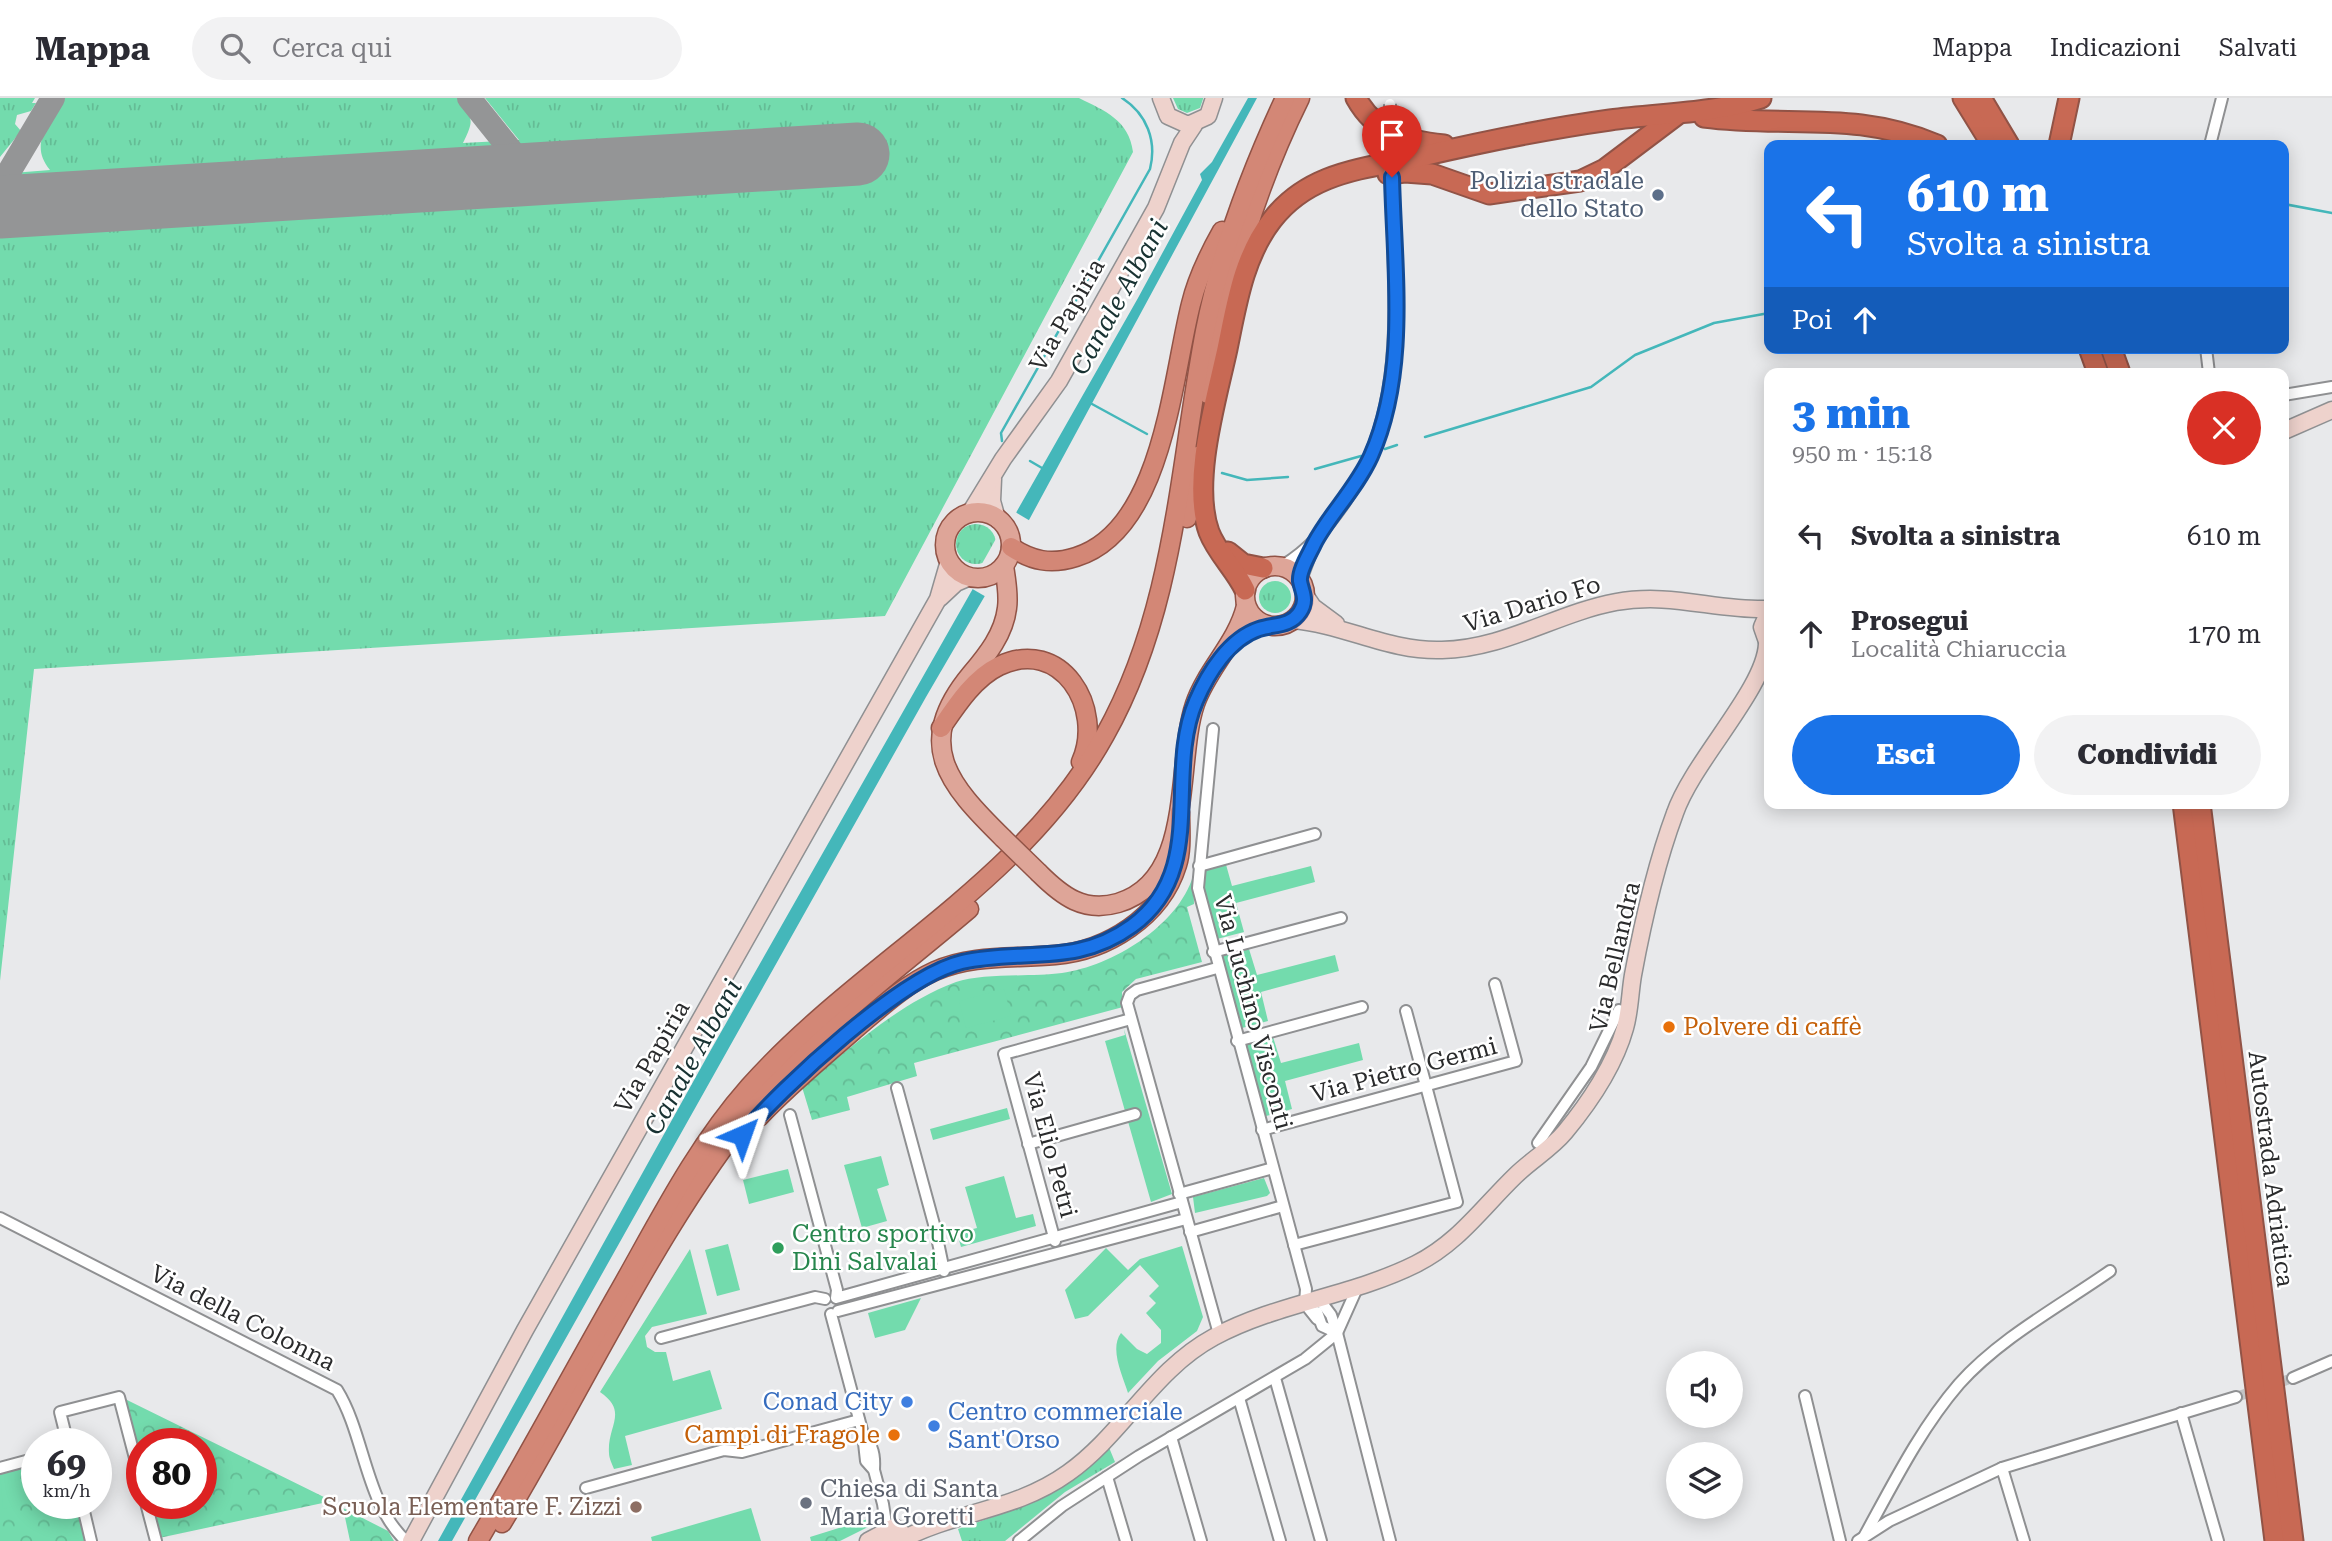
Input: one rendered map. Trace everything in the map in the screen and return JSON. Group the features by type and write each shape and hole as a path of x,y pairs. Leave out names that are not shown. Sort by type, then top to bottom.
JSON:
{"highway":[{"path":"1011,547 1038,561 1069,559 1104,542 1127,517 1154,460 1199,278 1238,204 1285,98"},
{"path":"478,1541 513,1493 702,1179 741,1122 799,1057 860,1000 990,891 1044,838 1078,796 1116,737 1152,662 1172,595 1219,334 1237,254 1265,173 1300,98"},
{"path":"1356,98 1372,121 1395,136 1456,147"},
{"path":"1272,567 1240,562 1220,540 1211,509 1210,480 1224,387 1249,281 1263,252 1281,227 1303,206 1332,189 1397,172 1432,174 1489,194 1586,180 1679,114 1740,98"},
{"path":"1245,598 1212,538 1205,515 1204,489 1217,397 1238,297 1255,248 1280,211 1315,183 1350,169 1593,122 1679,114 1761,98"},
{"path":"1963,98 1989,140"},
{"path":"1980,98 2006,140"},
{"path":"2060,140 2069,98"},
{"path":"1679,114 1756,122 1863,123 1895,129 1924,140"},
{"path":"491,1541 513,1493 662,1213 734,1105 818,1019 999,868 1063,800 1113,720 1142,658 1157,610 1205,331 1238,204"},
{"path":"941,728 971,689 1000,666 1027,660 1056,668 1079,692 1089,723 1085,753 1063,800"},
{"name":"Autostrada Adriatica","path":"2184,809 2275,1541"},
{"name":"Autostrada Adriatica","path":"2201,809 2293,1541"},
{"path":"702,1179 791,1085 916,981 966,961 1079,951 1105,942 1131,927 1153,907 1173,876 1179,854 1180,812"}],"main road":[{"name":"Via Papiria","path":"411,1538 525,1330 938,600 948,561 945,541 947,531 954,522 970,513 1059,381 1156,208 1182,144 1194,124 1208,116 1214,98"},
{"path":"1161,101 1174,121 1194,124"},
{"name":"Via Papiria","path":"1173,170 1174,121"},
{"path":"2289,429 2332,410"},
{"path":"993,477 992,501 997,519"},
{"path":"970,513 982,512 997,519 1006,528 1011,547 1004,565 1008,604 996,639 953,698 941,728 942,758 954,785 1061,895 1078,903 1101,906 1125,900 1143,890 1160,869 1180,812 1192,714 1206,682 1228,649 1248,581 1272,567 1303,588 1299,614 1292,620 1257,629 1228,649"},
{"path":"948,561 954,568 999,587 1008,604"},
{"name":"Via Papiria","path":"938,600 959,581 979,577 1004,565"},
{"name":"Via Dario Fo","path":"1303,588 1315,608 1347,631"},
{"path":"1245,598 1256,620 1273,626"},
{"name":"Via Dario Fo","path":"1292,620 1347,631 1385,644 1441,650 1504,639 1584,610 1624,601 1681,599 1732,609 1764,610"},
{"name":"Via Dario Fo","path":"1732,609 1764,639"},
{"name":"Via Bellandra","path":"893,1534 1003,1507 1062,1478 1096,1450 1165,1373 1191,1352 1219,1334 1419,1263 1458,1236 1516,1175 1562,1136 1592,1080 1625,1028 1635,965 1680,798 1764,668"},
{"path":"868,1541 893,1534"}],"street":[{"path":"2211,140 2222,98"},
{"path":"1303,588 1316,540 1349,495 1370,459 1387,409 1394,363 1390,101"},
{"path":"2289,395 2332,387"},
{"path":"1272,567 1316,540"},
{"name":"Via Luchino Visconti","path":"1213,729 1198,888 1237,1041 1306,1289 1312,1302"},
{"path":"1199,866 1315,834"},
{"path":"1213,952 1341,918"},
{"path":"1217,968 1136,990 1127,1003 1219,1334"},
{"name":"Via Pietro Germi","path":"1262,1130 1516,1061 1494,984"},
{"path":"1237,1041 1362,1007"},
{"name":"Via Bellandra","path":"1538,1143 1592,1080 1619,1010"},
{"path":"1294,1245 1457,1202 1406,1011"},
{"name":"Via Elio Petri","path":"1058,1253 1004,1054 1132,1019"},
{"path":"897,1088 947,1283"},
{"path":"1028,1144 1135,1114"},
{"path":"790,1115 834,1279 824,1310 835,1313 1186,1219"},
{"name":"Via Luchino Visconti","path":"662,1338 815,1297 830,1298 1054,1237 1273,1168"},
{"path":"1190,1232 1283,1206"},
{"name":"Via della Colonna","path":"0,1218 337,1390 348,1407 378,1496 392,1524 411,1538"},
{"path":"1861,1539 1904,1466 1961,1383 2014,1338 2110,1271"},
{"path":"1020,1541 1062,1506 1107,1477 1305,1359 1337,1333 1358,1286"},
{"path":"830,1298 840,1303 835,1313 859,1420 863,1434 871,1444 875,1458 874,1470 893,1534"},
{"path":"1312,1302 1322,1326 1337,1333"},
{"path":"1312,1302 1331,1315 1337,1333 1390,1541"},
{"path":"2293,1378 2332,1361"},
{"path":"1275,1378 1321,1541"},
{"path":"1805,1396 1840,1541"},
{"path":"64,1428 60,1412 120,1397 128,1428"},
{"path":"1861,1539 1889,1521 2002,1468 2236,1397"},
{"path":"1239,1398 1280,1541"},
{"path":"2181,1413 2218,1541"},
{"path":"586,1488 724,1450 742,1452 859,1420"},
{"path":"1171,1437 1201,1541"},
{"path":"0,1468 21,1462"},
{"path":"2002,1468 2024,1541"},
{"path":"1107,1477 1126,1541"},
{"path":"86,1519 91,1541"},
{"path":"150,1519 156,1541"}],"green space":[{"path":"0,98 35,98 32,103 36,103 31,111 17,115 15,124 21,131 0,157"},
{"path":"65,98 457,98 470,120 463,143 519,140 485,98 1079,98 1106,112 1121,124 1131,141 1133,152 885,616 34,669 0,981 0,174 50,170 41,151 41,142"},
{"path":"1173,98 1203,99 1200,108 1187,113 1178,109"},
{"path":"976,524 990,530 996,544 990,558 976,564 962,558 956,544 962,530"},
{"path":"1275,581 1286,586 1291,597 1286,608 1275,613 1264,608 1259,597 1264,586"},
{"path":"1225,861 1232,886 1311,866 1315,882 1236,903 1244,932 1217,939 1203,885 1204,866"},
{"path":"1193,876 1194,904 1187,907 1202,962 1136,979 1122,992 1123,1007 914,1063 917,1076 847,1097 850,1110 812,1120 802,1087 856,1043 914,1002 934,991 967,979 1062,973 1101,962 1141,941 1158,927 1185,894"},
{"path":"1249,949 1257,975 1335,955 1339,971 1261,992 1268,1021 1242,1028 1222,956"},
{"path":"1004,989 1011,1016 966,1028 959,1001"},
{"path":"1124,1029 1172,1194 1151,1202 1105,1041 1125,1035"},
{"path":"1273,1037 1281,1063 1359,1043 1363,1060 1285,1081 1292,1109 1266,1116 1246,1045"},
{"path":"1007,1108 1010,1119 933,1140 930,1129"},
{"path":"881,1156 889,1185 877,1189 887,1221 862,1228 844,1165"},
{"path":"788,1169 794,1192 749,1204 743,1180"},
{"path":"1004,1176 1016,1218 1033,1214 1036,1226 961,1247 957,1233 977,1228 965,1187"},
{"path":"1264,1178 1270,1193 1267,1196 1195,1213 1193,1197"},
{"path":"728,1244 740,1290 717,1296 705,1250"},
{"path":"1182,1246 1203,1317 1197,1331 1158,1361 1128,1393 1118,1363 1118,1339 1121,1333 1137,1349 1147,1354 1161,1343 1161,1330 1146,1313 1156,1303 1149,1296 1159,1286 1140,1265 1088,1316 1075,1319 1065,1290 1106,1248 1128,1270 1140,1259"},
{"path":"690,1249 707,1314 652,1327 645,1336 647,1347 655,1352 666,1352 673,1381 710,1370 722,1409 625,1436 632,1465 614,1469 609,1443 615,1413 609,1399 600,1392"},
{"path":"921,1298 905,1330 875,1338 868,1313"},
{"path":"125,1399 184,1428 132,1428"},
{"path":"217,1444 332,1501 159,1538 155,1519 217,1519"},
{"path":"1108,1445 1115,1462 1065,1492 1005,1541 962,1541 958,1529 1019,1508 1053,1490"},
{"path":"21,1460 21,1519 80,1519 85,1541 0,1541 0,1465"},
{"path":"12,1469 21,1504 3,1509 0,1472"},
{"path":"343,1508 388,1531 394,1541 350,1541"},
{"path":"751,1508 761,1541 652,1541 651,1537"},
{"path":"871,1518 870,1526 840,1541 811,1541 810,1537"}],"water":[{"path":"1248,98 1257,98 1029,520 926,697 452,1541 438,1541 708,1055 1138,298 1202,180 1200,174 1212,162"}],"pier":[{"path":"1012,510 1032,522 988,598 969,587"}],"waterway":[{"path":"1002,441 1001,433 1150,169 1152,148 1148,129 1138,112 1122,98"},
{"path":"2289,205 2332,213"},
{"path":"1425,437 1591,387 1635,355 1714,323 1764,314"},
{"path":"1092,404 1147,434"},
{"path":"1385,449 1397,445"},
{"path":"1315,469 1361,456"},
{"path":"1030,461 1042,468"},
{"path":"1222,473 1247,480 1288,477"}],"taxiway":[{"path":"0,187 53,98"},
{"path":"469,98 530,174"}],"runway":[{"path":"0,207 858,154"}],"tunnel":[{"path":"2236,1397 2293,1378"}],"place":[{"name":"Polizia stradale dello Stato","path":"1658,195"},
{"name":"Polvere di caffè","path":"1669,1027"},
{"name":"Centro sportivo Dini Salvalai","path":"778,1248"},
{"name":"Conad City","path":"907,1402"},
{"name":"Centro commerciale Sant'Orso","path":"934,1426"},
{"name":"Campi di Fragole","path":"894,1435"},
{"name":"Chiesa di Santa Maria Goretti","path":"806,1503"},
{"name":"Scuola Elementare F. Zizzi","path":"636,1507"}],"route":[{"path":"742,1135 800,1077 883,1005 916,981 966,961 1056,956 1098,945 1136,923 1164,892 1178,859 1189,722 1196,701 1215,666 1228,649 1257,629 1283,625 1299,614 1305,595 1300,580 1316,540 1349,495 1370,459 1379,435 1387,409 1394,363 1392,177"}],"water label":[{"name":"Canale Albani","path":"1119,297"},
{"name":"Canale Albani","path":"693,1057"}]}
